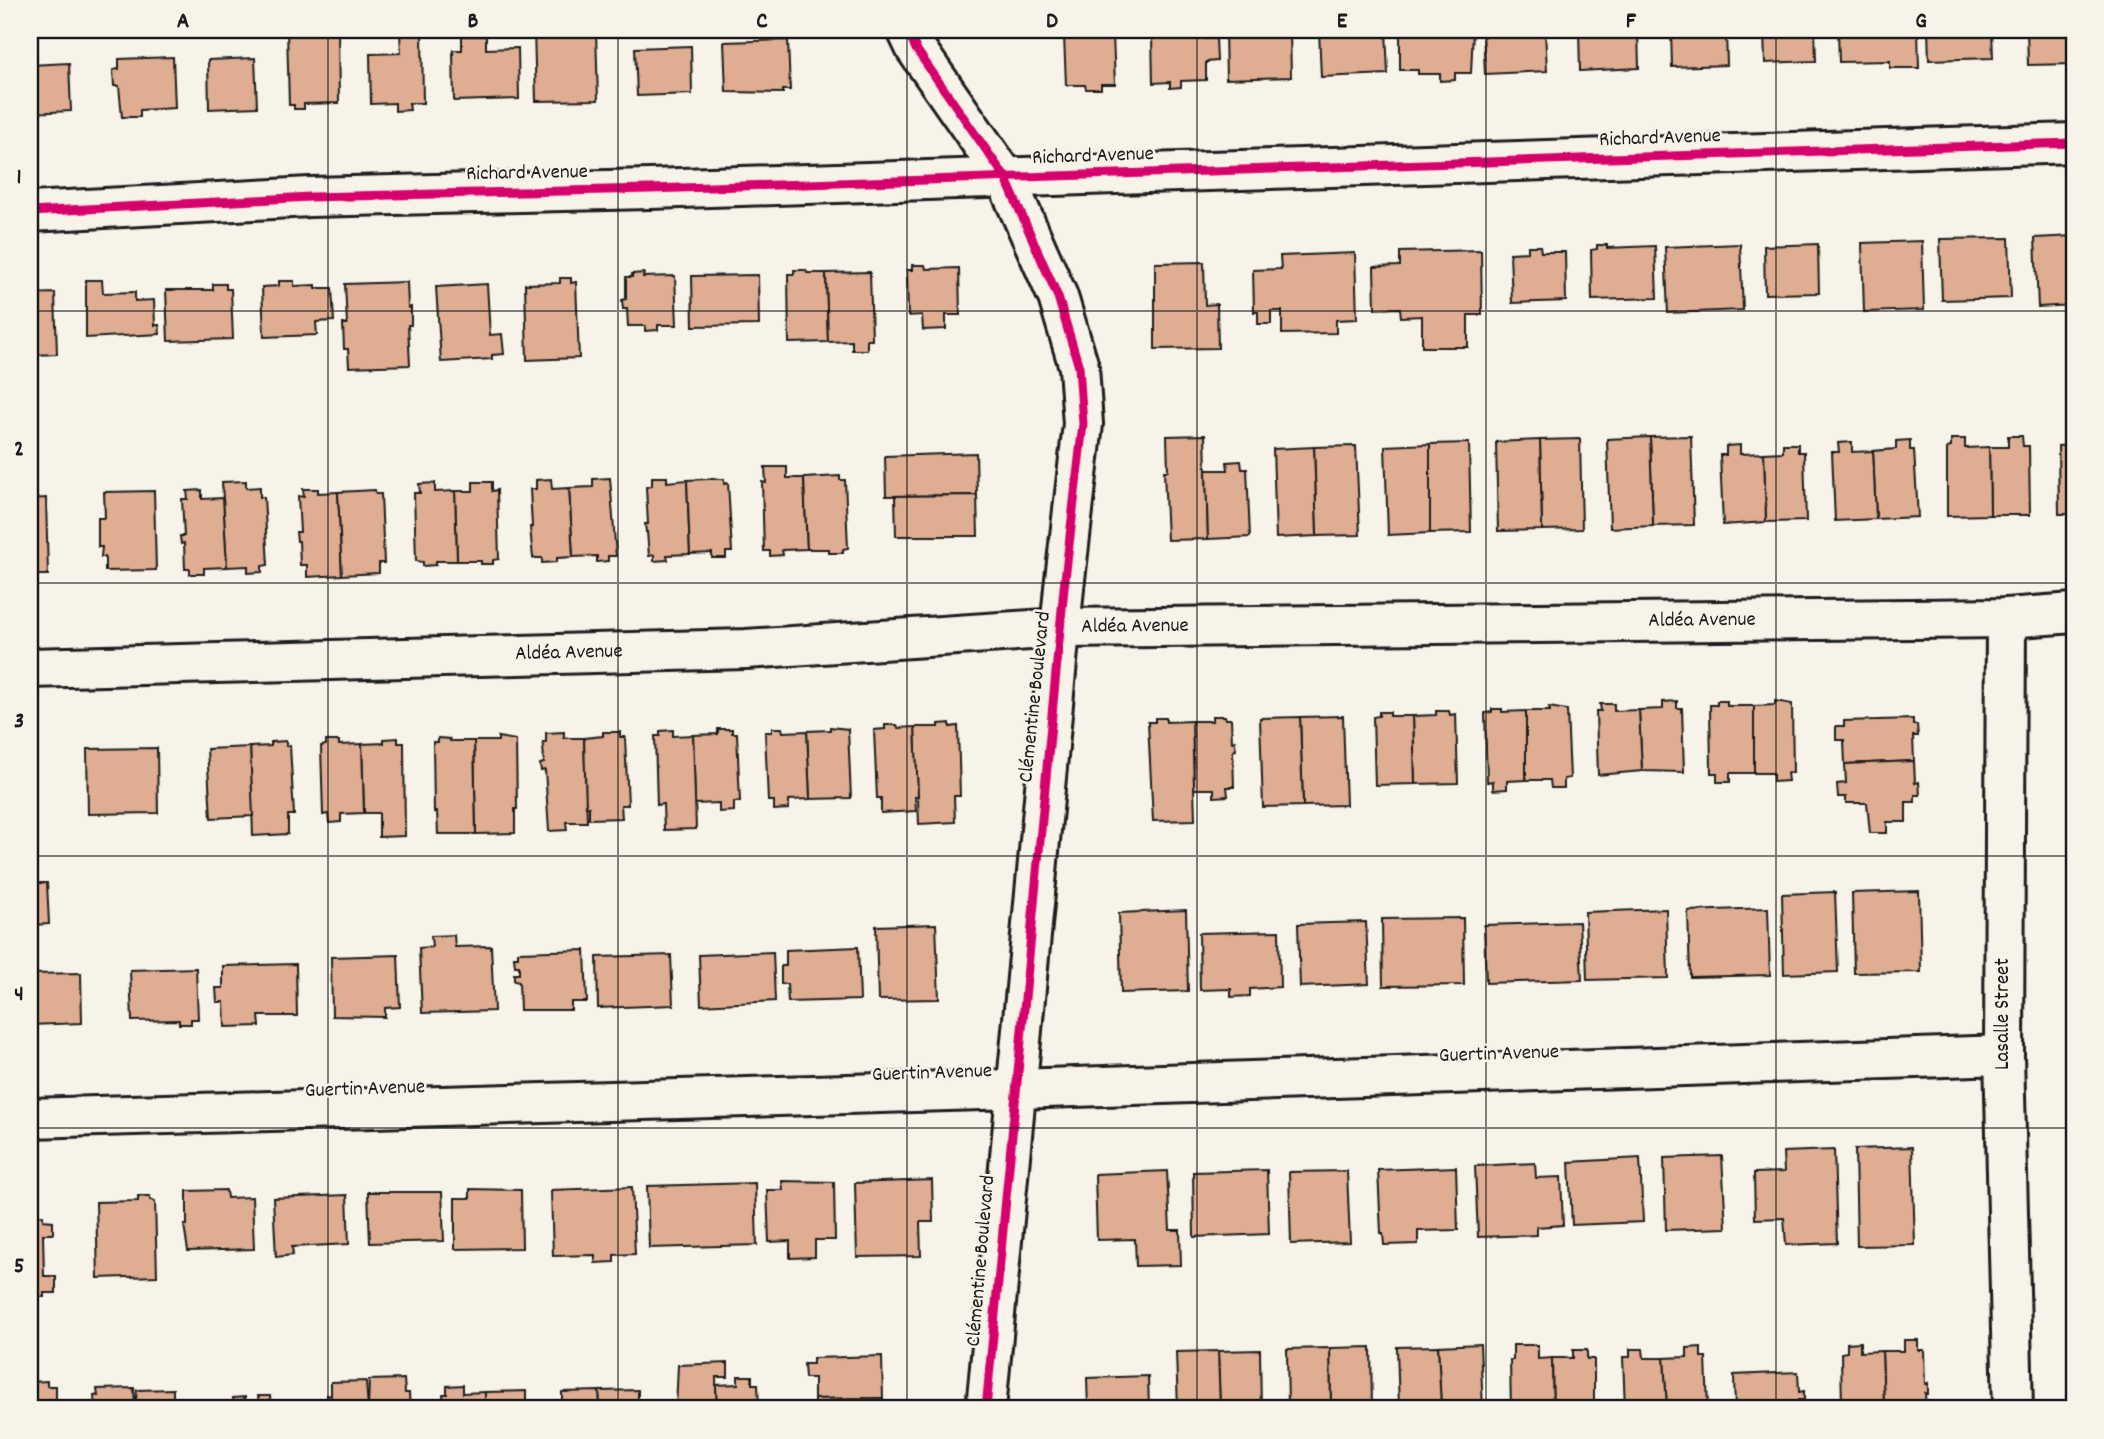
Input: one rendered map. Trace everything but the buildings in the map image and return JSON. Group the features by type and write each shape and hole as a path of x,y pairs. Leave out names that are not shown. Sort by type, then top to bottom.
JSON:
{"street":[{"name":"Clémentine Boulevard","path":"907,30 916,49 1005,177 1058,297 1079,367 1083,424 986,1409"},
{"name":"Richard Avenue","path":"30,212 310,197 2074,143"},
{"name":"Aldéa Avenue","path":"30,668 746,649 1061,628 2006,618 2074,613"},
{"name":"Lasalle Street","path":"2006,618 2004,1055 2014,1409"},
{"name":"Guertin Avenue","path":"30,1118 1016,1089 2004,1055"}],"cycle path":[{"path":"907,30 916,49 1005,177 1058,297 1079,367 1083,424 1064,588 986,1409"},
{"path":"30,212 310,197 650,189 2074,143"}]}
